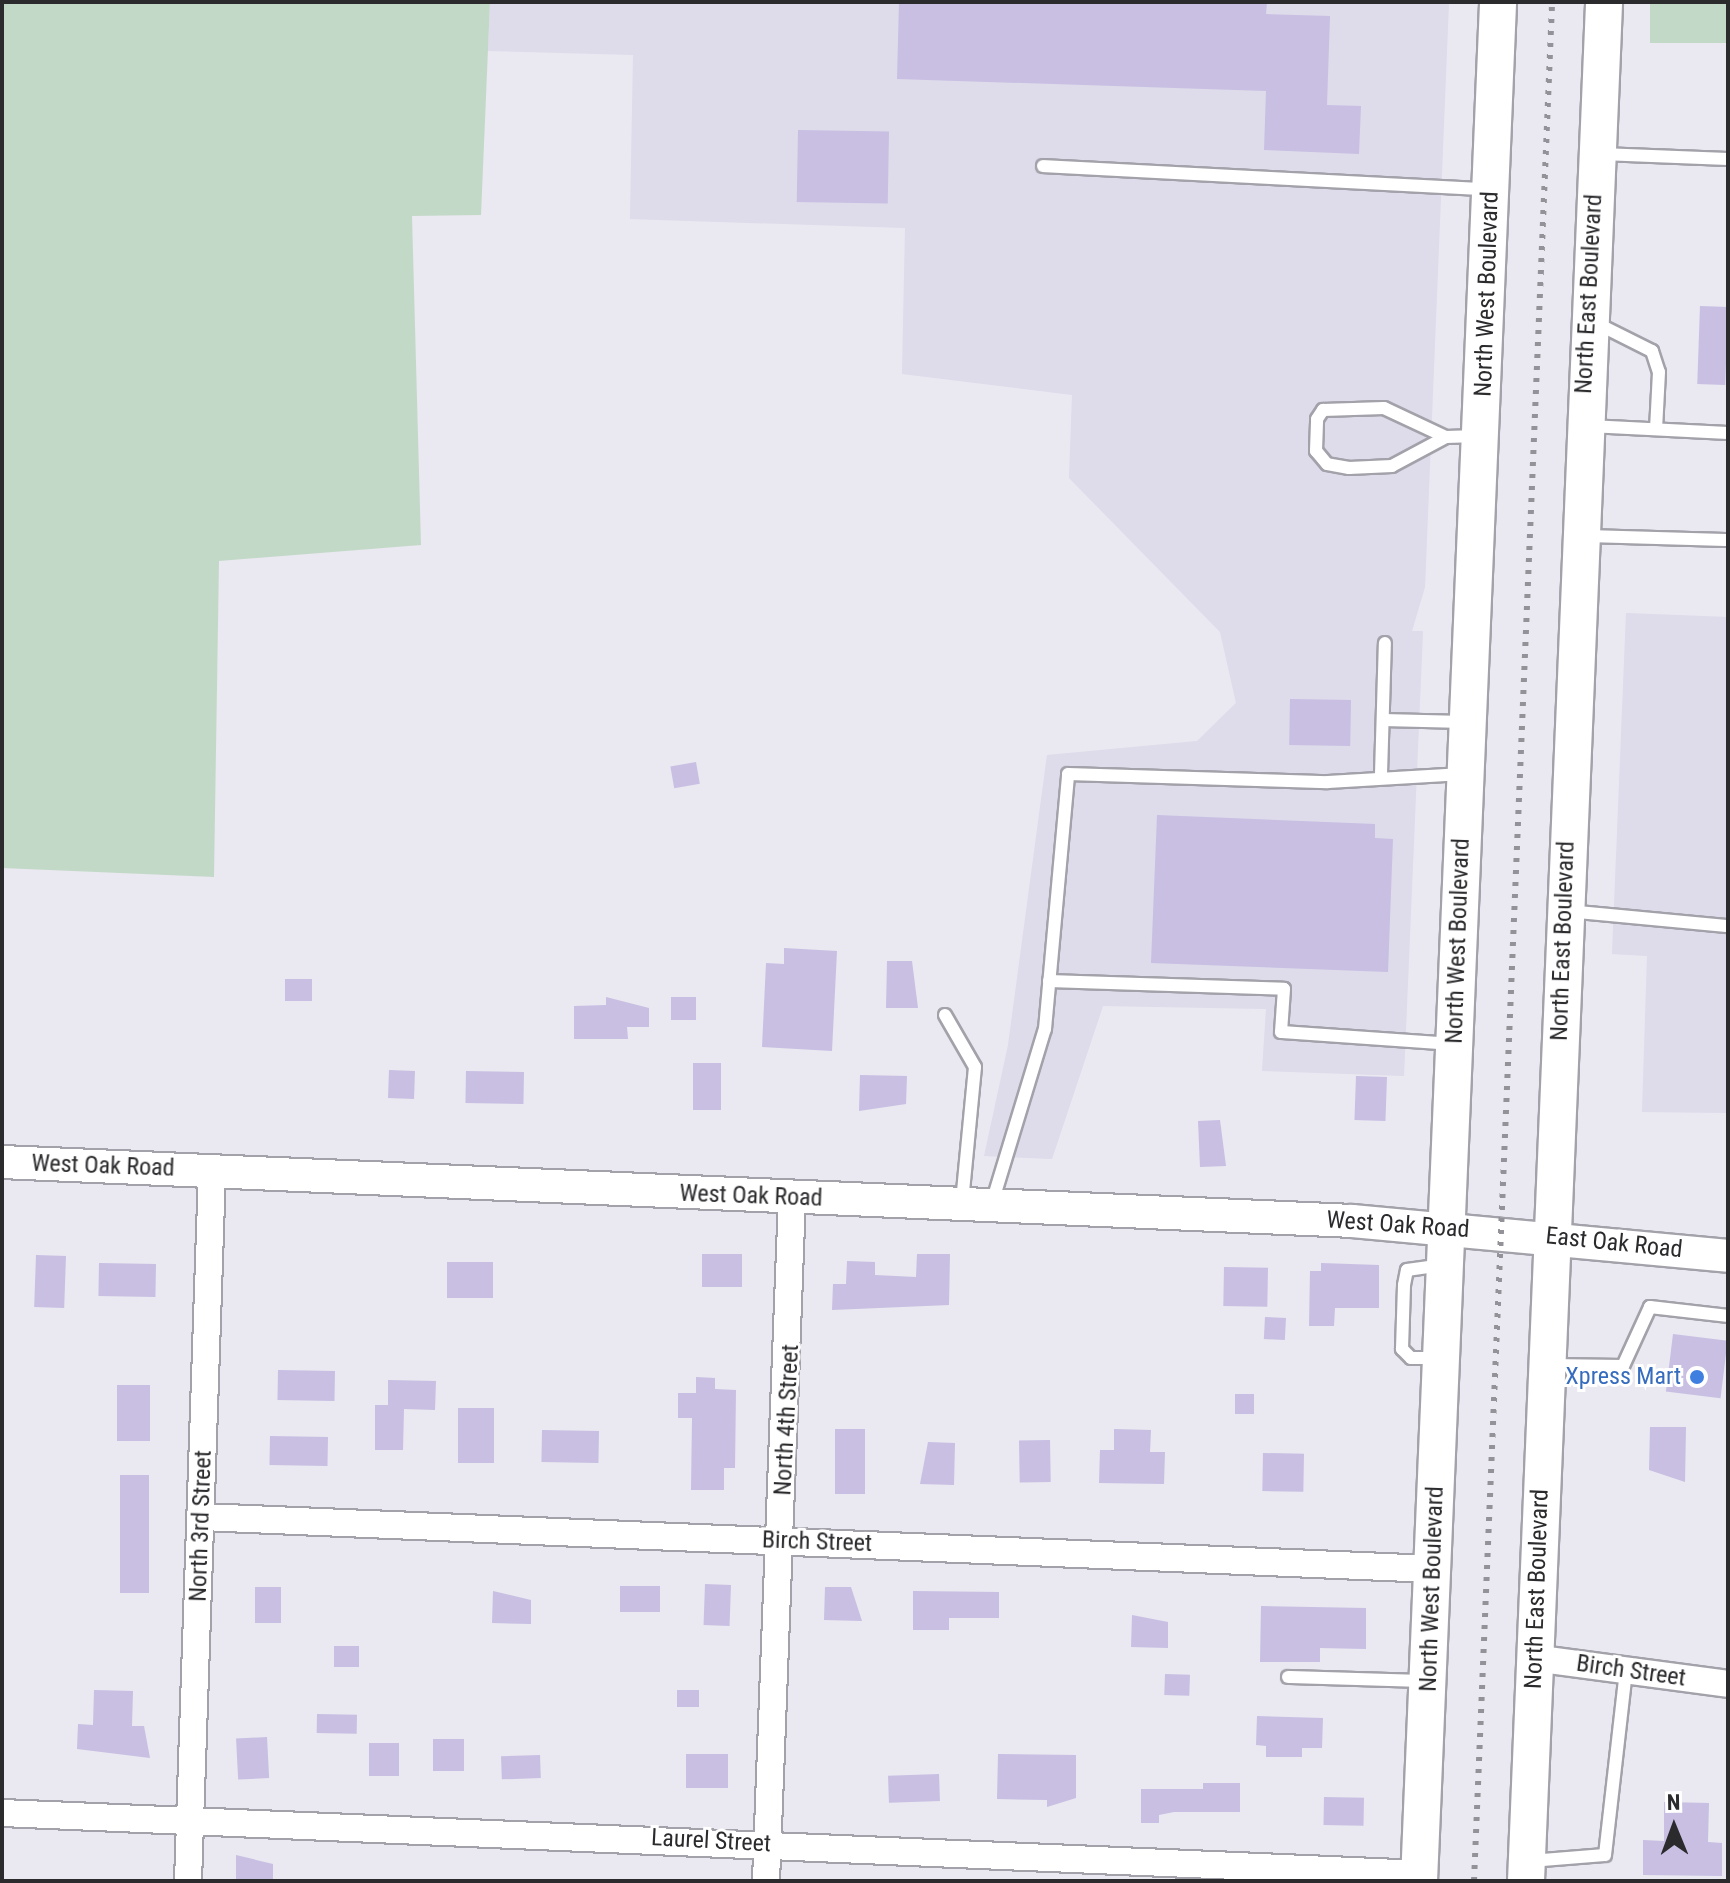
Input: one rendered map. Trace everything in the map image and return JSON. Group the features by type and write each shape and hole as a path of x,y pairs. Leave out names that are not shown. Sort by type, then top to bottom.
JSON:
{"main road":[{"name":"North West Boulevard","path":"1419,1878 1468,722 1463,437 1491,189 1498,2"},
{"name":"North East Boulevard","path":"1526,1871 1565,911 1581,425 1604,2"}],"street":[{"name":"West Oak Road","path":"2,1162 1499,1231"},
{"name":"North 3rd Street","path":"188,1881 212,1171"},
{"name":"North 4th Street","path":"766,1881 792,1198"},
{"name":"East Oak Road","path":"1499,1231 1728,1256"},
{"name":"Birch Street","path":"202,1517 1433,1569"},
{"name":"Birch Street","path":"1534,1658 1728,1684"},
{"name":"Laurel Street","path":"2,1813 768,1844 1419,1878"}],"lane":[{"path":"1598,154 1728,159"},
{"path":"1043,166 1491,189"},
{"path":"1588,320 1652,351 1659,372 1656,429"},
{"path":"1384,408 1463,437 1392,466 1349,468 1327,464 1316,451 1317,419 1323,410 1384,408"},
{"path":"1581,425 1728,433"},
{"path":"1578,535 1728,540"},
{"path":"1381,774 1385,643"},
{"path":"1383,720 1468,722"},
{"path":"976,1205 1045,1029 1068,774 1328,782 1381,774 1465,774"},
{"path":"1565,911 1728,926"},
{"path":"1049,981 1284,989 1281,1032 1454,1044"},
{"path":"945,1015 975,1067 976,1205"},
{"path":"1546,1365 1623,1366 1650,1307 1728,1316"},
{"path":"1526,1871 1605,1855 1626,1671"},
{"path":"1288,1677 1428,1681"}],"shaded area":[{"path":"490,2 1449,2 1425,587 1412,631 1423,631 1404,1076 1262,1071 1266,1009 1103,1006 1052,1159 984,1156 1008,1045 1047,755 1197,741 1236,703 1220,632 1069,478 1072,395 902,374 905,228 630,219 633,55 488,51"},
{"path":"1626,613 1728,617 1728,1113 1642,1112 1647,956 1612,954"}],"green space":[{"path":"2,2 490,2 481,215 412,216 421,545 219,561 214,877 2,868"},
{"path":"1650,2 1728,2 1728,43 1650,43"}],"building":[{"path":"899,2 1267,2 1266,14 1330,16 1327,105 1361,106 1359,154 1264,150 1266,91 897,79"},
{"path":"798,130 889,132 888,204 797,202"},
{"path":"1700,306 1728,307 1725,385 1697,384"},
{"path":"1290,699 1351,700 1350,746 1289,745"},
{"path":"696,762 700,784 674,788 670,767"},
{"path":"1157,815 1375,824 1375,838 1393,839 1388,972 1151,963"},
{"path":"784,948 837,951 832,1051 762,1047 766,963 784,964"},
{"path":"887,961 912,961 918,1008 886,1008"},
{"path":"285,979 312,979 312,1001 285,1001"},
{"path":"606,997 649,1008 649,1027 627,1027 628,1039 574,1039 574,1006 606,1005"},
{"path":"671,997 696,997 696,1020 671,1020"},
{"path":"693,1063 721,1063 721,1110 693,1110"},
{"path":"389,1070 415,1071 414,1099 388,1098"},
{"path":"466,1071 524,1072 523,1104 465,1103"},
{"path":"860,1075 907,1076 906,1104 859,1111"},
{"path":"1356,1076 1387,1077 1385,1121 1354,1120"},
{"path":"1220,1120 1226,1166 1200,1167 1198,1121"},
{"path":"702,1254 742,1254 742,1287 702,1287"},
{"path":"917,1254 950,1254 949,1305 832,1310 833,1284 846,1284 847,1261 875,1262 875,1275 916,1277"},
{"path":"36,1255 66,1256 64,1308 34,1307"},
{"path":"447,1262 493,1262 493,1298 447,1298"},
{"path":"99,1263 156,1264 155,1297 98,1296"},
{"path":"1321,1263 1379,1265 1379,1308 1335,1308 1334,1326 1309,1326 1310,1271 1321,1271"},
{"path":"1224,1267 1268,1268 1267,1307 1223,1306"},
{"path":"1265,1317 1286,1318 1285,1340 1264,1339"},
{"name":"Xpress Mart","path":"1673,1334 1728,1341 1721,1398 1666,1392"},
{"path":"278,1370 335,1371 334,1401 277,1400"},
{"path":"696,1377 715,1378 715,1389 736,1390 735,1468 724,1468 724,1490 691,1490 692,1418 678,1418 678,1393 696,1393"},
{"path":"388,1380 436,1381 435,1410 404,1409 403,1450 375,1450 375,1405 388,1405"},
{"path":"117,1385 150,1385 150,1441 117,1441"},
{"path":"1235,1394 1254,1394 1254,1414 1235,1414"},
{"path":"458,1408 494,1408 494,1463 458,1463"},
{"path":"1650,1427 1686,1427 1685,1482 1649,1470"},
{"path":"835,1429 865,1429 865,1494 835,1494"},
{"path":"1114,1429 1151,1430 1150,1452 1165,1452 1164,1484 1099,1483 1100,1450 1114,1450"},
{"path":"542,1430 599,1431 598,1463 541,1462"},
{"path":"270,1436 328,1437 327,1466 269,1465"},
{"path":"1050,1440 1051,1482 1020,1483 1019,1441"},
{"path":"928,1442 955,1443 954,1485 920,1484"},
{"path":"1263,1453 1304,1454 1303,1492 1262,1491"},
{"path":"120,1475 149,1475 149,1593 120,1593"},
{"path":"705,1584 731,1585 730,1626 704,1625"},
{"path":"620,1586 660,1586 660,1612 620,1612"},
{"path":"255,1587 281,1587 281,1623 255,1623"},
{"path":"825,1587 851,1587 862,1621 824,1620"},
{"path":"493,1591 531,1600 531,1624 492,1623"},
{"path":"913,1591 999,1592 999,1618 949,1618 949,1630 913,1630"},
{"path":"1261,1606 1366,1608 1366,1649 1320,1648 1320,1662 1260,1662"},
{"path":"1132,1615 1168,1622 1168,1648 1131,1647"},
{"path":"334,1646 359,1646 359,1667 334,1667"},
{"path":"1165,1674 1190,1675 1189,1696 1164,1695"},
{"path":"94,1690 133,1691 132,1726 144,1726 150,1758 77,1749 78,1724 93,1725"},
{"path":"677,1690 699,1690 699,1707 677,1707"},
{"path":"317,1714 357,1715 357,1734 317,1733"},
{"path":"1257,1716 1323,1718 1322,1748 1302,1748 1302,1757 1266,1757 1266,1746 1256,1745"},
{"path":"267,1737 269,1778 238,1780 236,1739"},
{"path":"433,1739 464,1739 464,1771 433,1771"},
{"path":"369,1743 399,1743 399,1776 369,1776"},
{"path":"686,1754 728,1754 728,1788 686,1788"},
{"path":"998,1754 1076,1755 1076,1798 1047,1807 1047,1800 997,1799"},
{"path":"540,1755 541,1778 502,1779 501,1756"},
{"path":"939,1774 940,1801 889,1803 888,1776"},
{"path":"1203,1783 1240,1783 1240,1812 1174,1812 1159,1815 1159,1823 1141,1823 1141,1789 1203,1789"},
{"path":"1324,1797 1364,1798 1364,1826 1324,1825"},
{"path":"1664,1802 1709,1803 1708,1842 1722,1843 1722,1876 1643,1875 1643,1840 1664,1841"},
{"path":"236,1855 273,1864 273,1881 236,1881"}],"railway":[{"path":"1474,1881 1552,2"}],"place":[{"name":"Xpress Mart","path":"1697,1377"}]}
